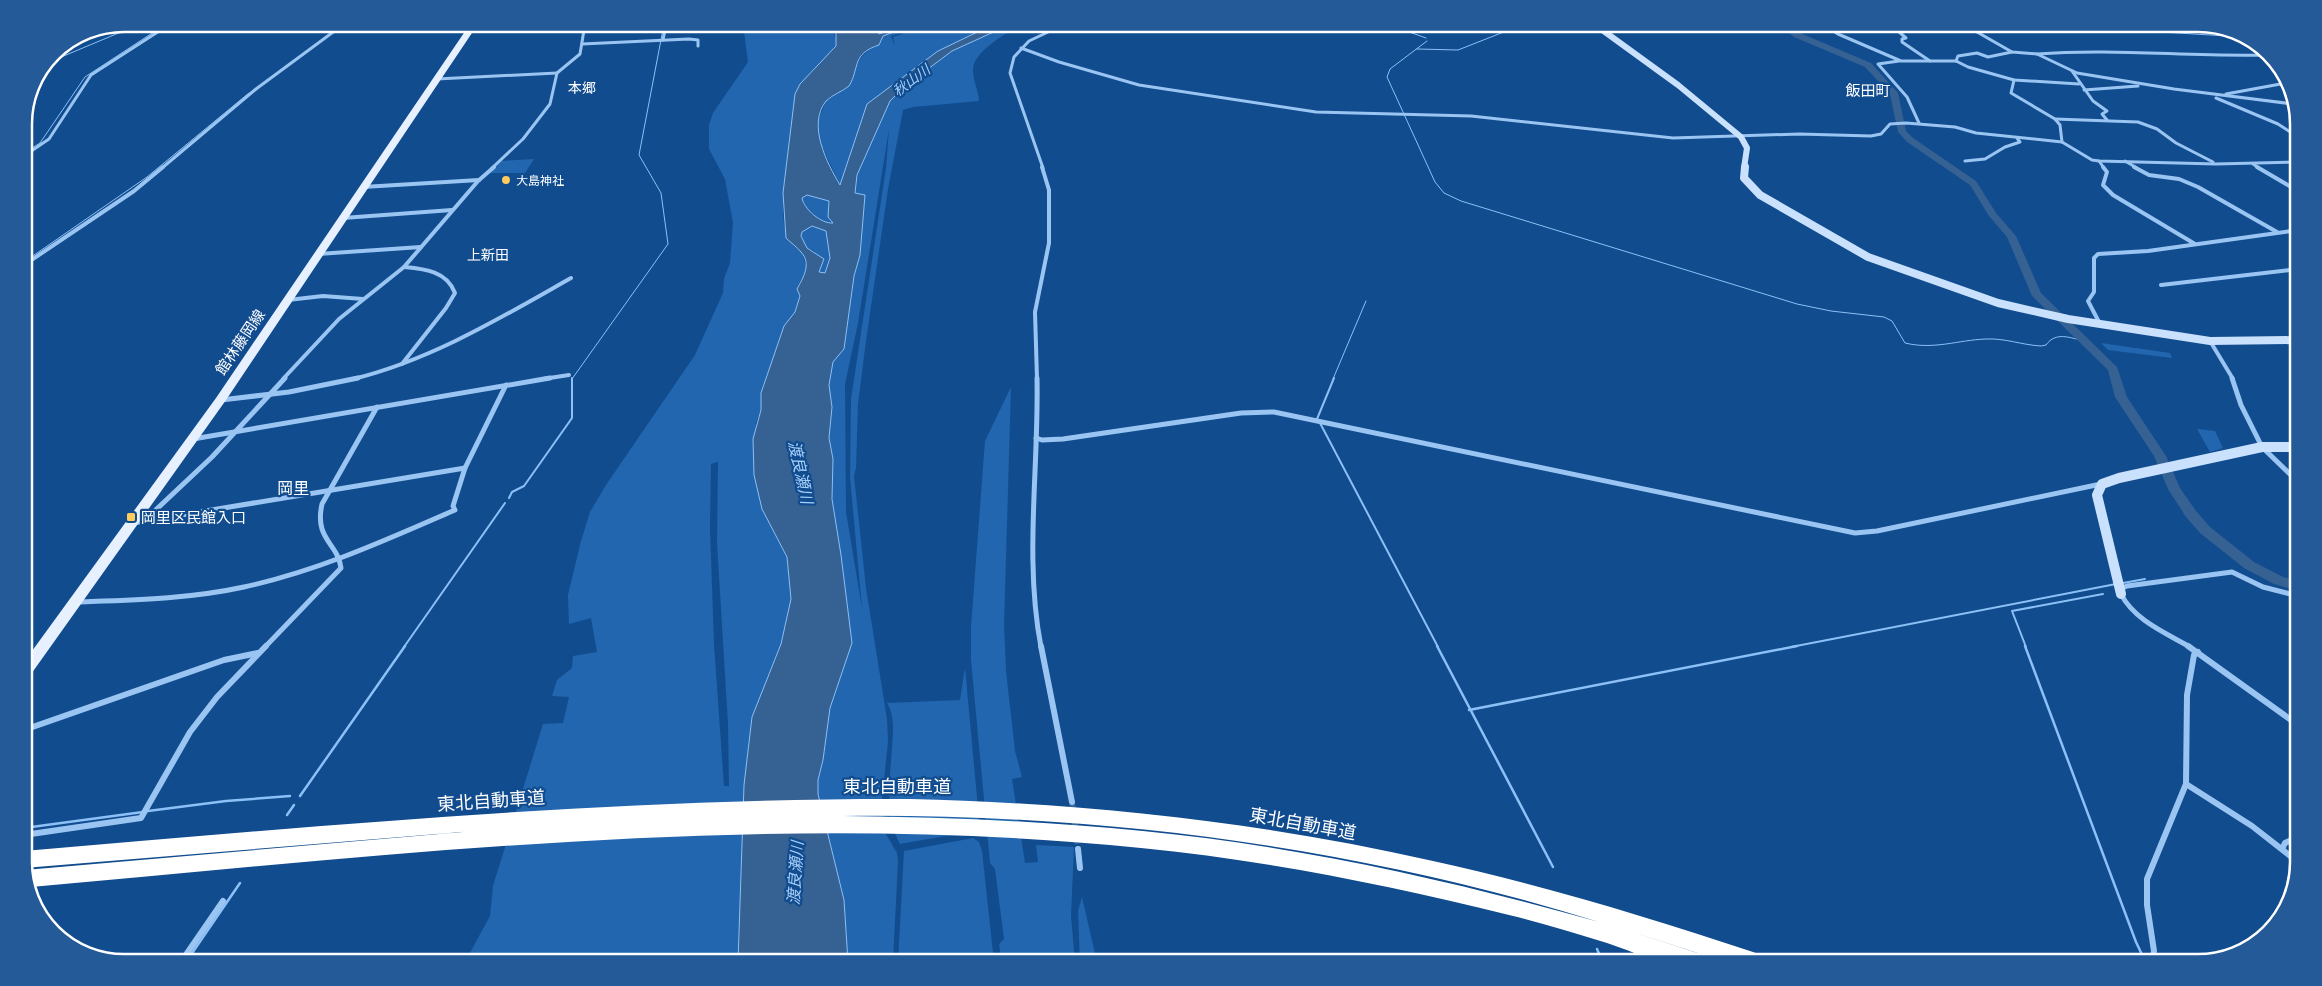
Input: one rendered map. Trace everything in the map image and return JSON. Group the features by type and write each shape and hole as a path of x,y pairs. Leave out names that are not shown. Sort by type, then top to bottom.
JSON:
{"highway":[{"name":"東北自動車道","path":"33,859 473,831 620,831 1027,820 1099,816 1203,828 1283,840 1397,861 1570,903 1729,954"},
{"name":"東北自動車道","path":"1027,820 1100,834 1202,846 1349,870 1486,900 1669,954"},
{"name":"東北自動車道","path":"34,877 473,831"}],"main road":[{"name":"館林藤岡線","path":"33,661 138,522 468,32"}],"street":[{"path":"33,150 49,139 85,82 92,75 158,32"},
{"path":"33,259 147,181 256,89 333,32"},
{"path":"138,522 233,434 339,319 404,267 479,180 523,140 549,106 558,73 579,56 584,32"},
{"path":"663,40 664,32"},
{"path":"1048,32 1029,41 1021,48 1014,57 1010,73 1036,144 1048,190 1049,243 1035,312 1035,602 1039,635 1072,802"},
{"path":"1605,32 1659,71 1741,137 1747,145 1749,153 1744,178 1753,189 1781,208 1868,257 1896,268 2030,311 2210,341 2289,340"},
{"path":"1835,32 1899,60"},
{"path":"1899,32 1906,38 1902,39 1902,42 1930,62"},
{"path":"1976,32 2012,52"},
{"path":"582,44 698,40 698,46"},
{"path":"1021,48 1059,62 1140,85 1316,112 1449,114 1673,138 1798,134 1871,136 1881,134 1888,125 1894,123 1919,123 1955,126 1976,133 2062,142 2092,160 2099,161 2216,164 2289,162"},
{"path":"1956,61 1958,56 1978,53 1988,57 2012,52 2037,54 2076,51 2223,56 2258,55"},
{"path":"2037,54 2072,71 2150,85 2287,103"},
{"path":"1919,123 1907,97 1878,64 1899,60 1956,61 1968,67 2014,80 2079,84"},
{"path":"2072,71 2093,102 2107,111 2102,114 2107,120"},
{"path":"437,79 558,73"},
{"path":"2014,80 2011,93 2055,119 2060,124 2062,142"},
{"path":"2223,95 2280,84"},
{"path":"2084,90 2150,85"},
{"path":"2216,98 2278,124 2289,131"},
{"path":"2055,119 2138,122 2158,129 2176,143 2216,164"},
{"path":"1965,161 1984,159 2005,147 2020,142 2017,138"},
{"path":"2099,161 2107,172 2103,185 2113,195 2195,244"},
{"path":"2125,161 2150,175 2179,179 2198,187 2277,232"},
{"path":"2253,163 2289,185"},
{"path":"363,187 479,180"},
{"path":"343,218 452,210"},
{"path":"2100,324 2088,301 2094,292 2094,258 2098,254 2195,244 2289,231"},
{"path":"318,254 421,247"},
{"path":"401,364 446,308 454,293 451,286 435,271 404,267"},
{"path":"2161,285 2289,270"},
{"path":"220,400 266,396 364,376 401,364 471,333 570,278"},
{"path":"287,300 322,296 363,299"},
{"path":"2210,341 2233,379 2240,405 2262,447 2289,474"},
{"path":"193,439 233,434 377,406 569,375"},
{"path":"76,602 166,599 236,589 338,559 455,510 453,506 466,468 506,385"},
{"path":"33,834 141,818 198,720 258,653 340,568 338,559 320,522 321,508 327,492 356,447 377,406"},
{"path":"1036,438 1042,440 1063,439 1241,413 1274,412 1746,512 1855,533 1877,532 1964,511 2102,484 2107,481 2262,447 2289,447"},
{"path":"138,522 466,468"},
{"path":"2102,484 2097,491 2097,495 2121,592 2126,604 2137,615 2198,652 2290,719"},
{"path":"2121,592 2128,586 2232,572 2263,587 2290,594"},
{"path":"2152,954 2154,951 2147,905 2147,879 2186,784 2187,696 2194,655 2198,652"},
{"path":"33,727 76,710 218,663 258,653"},
{"path":"2186,784 2290,855"},
{"path":"2282,848 2285,843 2290,841"},
{"path":"1078,849 1080,868"},
{"path":"187,954 223,901"}],"shaded area":[{"path":"744,32 833,32 837,41 833,51 810,73 795,94 783,193 783,218 790,241 802,252 806,274 803,277 795,312 784,326 761,393 761,410 756,423 762,509 787,557 791,599 781,644 752,717 744,785 738,954 469,954 490,916 493,886 543,724 563,723 569,697 552,696 557,680 572,668 573,656 597,652 591,618 569,624 568,595 590,512 606,485 695,355 723,293 724,279 730,263 733,223 725,179 709,149 709,125 713,113 748,62","holes":["718,462 717,543 728,723 729,786 724,786 714,644 710,528 711,464"]},
{"path":"894,32 902,32 891,36 895,46 893,37 908,32 977,32 938,51 867,104 840,185 819,140 817,123 826,101 849,86 862,56 879,45 883,36"},
{"path":"994,32 1009,32 985,49 978,56 974,64 973,75 979,101 913,107 903,110 888,189 858,404 856,468 854,476 866,588 887,719 888,742 882,799 886,834 897,853 898,861 893,954 847,954 844,900 818,794 818,780 823,760 830,708 852,643 832,499 833,459 829,438 832,407 829,385 833,362 844,349 854,276 860,255 864,195 855,193 857,175 890,101 904,87 952,51","holes":["889,129 886,168 851,399 850,477 862,608 846,512 845,384 858,323"]},
{"path":"534,159 525,173 487,173 501,161"},
{"path":"806,194 829,201 828,217 833,223 824,221 810,211 802,198"},
{"path":"811,226 826,230 830,258 825,273 819,272 814,251 807,248 801,236 802,232"},
{"path":"2101,343 2170,353 2172,358 2108,350"},
{"path":"1011,387 1004,625 1006,671 1015,751 1022,777 1012,779 1025,863 1038,862 1036,845 1074,847 1071,916 1074,954 1001,954 999,944 1004,939 995,869 990,863 971,660 971,627 985,441"},
{"path":"2197,429 2215,431 2223,448 2210,452"},
{"path":"965,668 980,830 900,844 895,833 890,809 889,785 893,725 890,708 887,703 960,700"},
{"path":"973,838 979,842 982,851 993,954 898,954 904,851"},
{"path":"1082,897 1095,954 1080,954 1078,911"}],"water":[{"path":"835,32 878,32 879,34 894,32 883,36 879,45 860,57 849,86 828,99 821,111 818,121 821,144 840,185 867,104 938,51 977,32 994,32 952,51 904,87 890,101 857,175 855,193 865,195 860,255 854,276 844,349 833,362 829,385 832,407 829,438 833,459 832,499 852,643 830,708 823,760 818,780 818,794 844,900 847,954 738,954 744,785 752,717 781,644 791,599 787,557 762,509 754,475 753,439 761,410 761,393 784,326 795,312 800,296 797,289 804,276 806,266 806,261 801,252 786,238 783,193 795,94 800,84 836,46","holes":["807,195 829,201 828,217 833,223 828,223 818,218 806,207 802,198","812,226 826,231 830,258 825,273 819,272 824,259 807,248 801,236 802,232"]}],"waterway":[{"path":"62,57 120,32"},
{"path":"33,147 40,143 85,77 154,32"},
{"path":"572,379 668,244 661,193 639,155 662,32"},
{"path":"1409,32 1426,38"},
{"path":"1417,49 1458,50 1504,32"},
{"path":"1793,32 1868,65 1894,93 1902,132 1910,140 1973,183 1992,214 2011,236 2036,294 2113,369 2121,397 2160,456 2174,489 2191,514 2205,530 2249,565 2279,581 2290,584"},
{"path":"2161,32 2222,36"},
{"path":"1427,41 1390,69 1387,77 1435,182 1444,193 1461,201 1797,304 1831,311 1884,317 1892,321 1905,343 1936,345 1993,339 2041,346 2059,337 2069,337 2085,341"},
{"path":"33,256 147,177 249,93"},
{"path":"1333,379 1366,301"},
{"path":"1317,419 1334,378"},
{"path":"509,498 512,492 524,486 572,418 572,379"},
{"path":"1320,423 1438,647"},
{"path":"404,647 505,503"},
{"path":"2123,583 2145,579"},
{"path":"1791,647 2116,584"},
{"path":"2026,647 2012,611 2103,594"},
{"path":"300,796 405,646"},
{"path":"1437,646 1470,710"},
{"path":"1470,710 1797,646"},
{"path":"2025,646 2142,954"},
{"path":"1470,710 1553,867"},
{"path":"148,811 226,801 290,796"},
{"path":"287,815 294,805"},
{"path":"33,827 143,812"},
{"path":"191,954 240,883"},
{"path":"1597,949 1599,954"}],"tunnel":[{"path":"1072,802 1078,849"}],"place":[{"name":"大島神社","path":"506,180"},
{"name":"岡里区民館入口","path":"131,517"}],"district":[{"name":"本郷","path":"582,87"},
{"name":"飯田町","path":"1868,90"},
{"name":"上新田","path":"488,254"},
{"name":"岡里","path":"293,488"}],"water label":[{"name":"秋山川","path":"911,80"},
{"name":"渡良瀬川","path":"801,472"},
{"name":"渡良瀬川","path":"795,873"}]}
